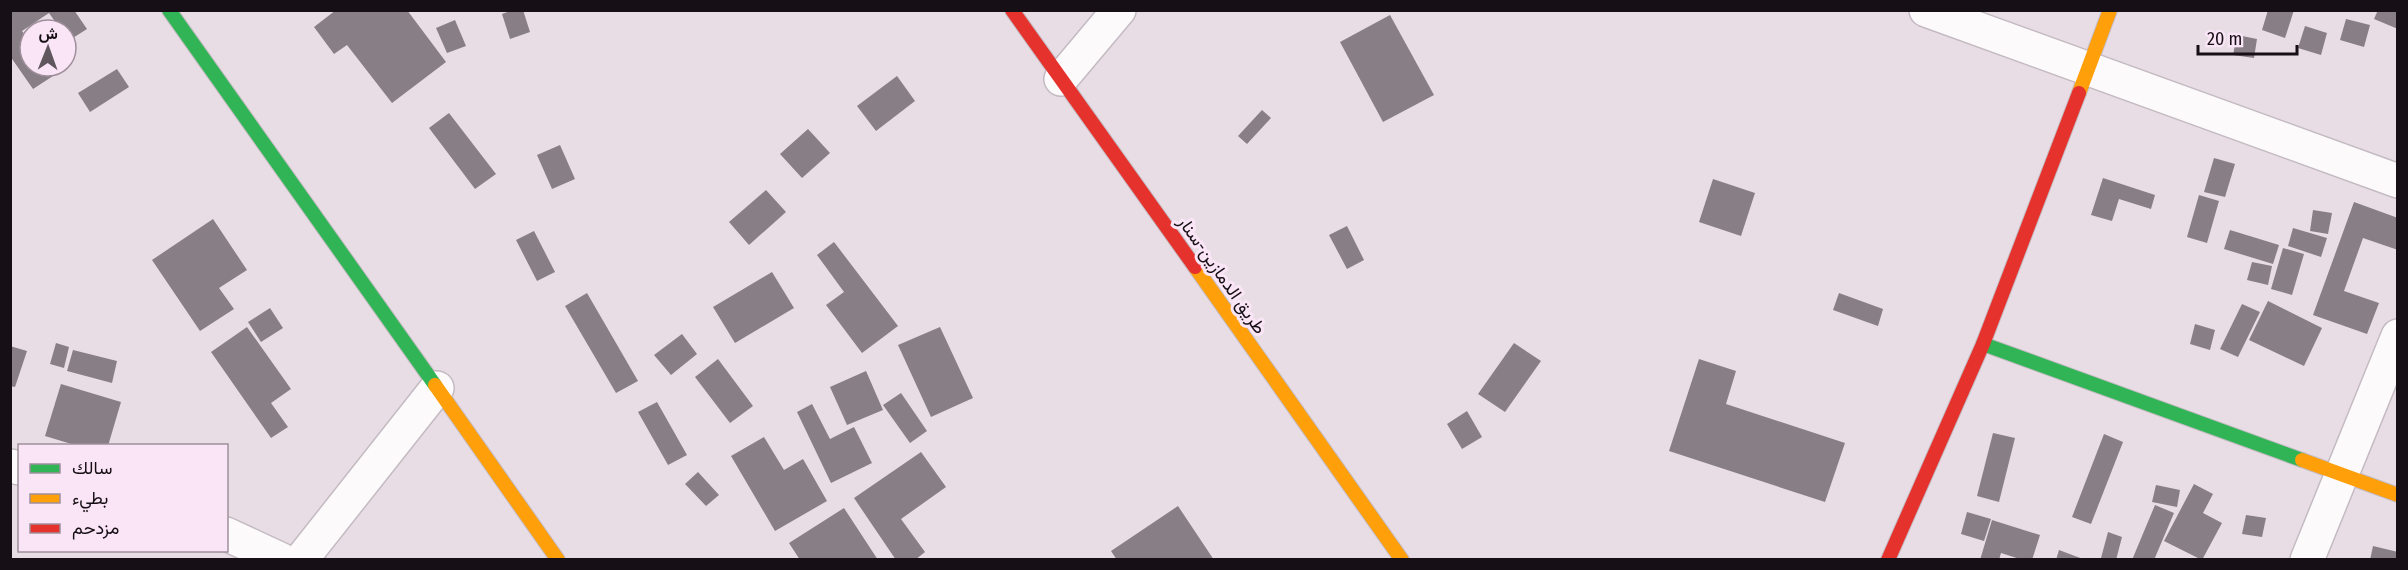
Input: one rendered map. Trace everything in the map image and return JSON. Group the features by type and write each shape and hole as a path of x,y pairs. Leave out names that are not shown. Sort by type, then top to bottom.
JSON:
{"main road":[{"path":"169,10 558,560"},
{"name":"طريق الدمازين-سنار","path":"1012,10 1402,560"},
{"path":"1888,560 1983,344 2110,10"},
{"path":"1983,344 2397,495"}],"street":[{"path":"1060,79 1119,10"},
{"path":"1926,10 2397,181"},
{"path":"2307,560 2397,336"},
{"path":"301,560 436,388"},
{"path":"228,535 282,560"}],"building":[{"path":"10,10 74,10 87,29 78,35 78,18 53,18 49,13 42,18 18,18 18,67 10,56"},
{"path":"336,10 407,10 446,62 392,103 347,45 334,54 314,27"},
{"path":"513,10 523,10 530,32 510,39 502,14"},
{"path":"2268,10 2294,10 2285,38 2262,30"},
{"path":"2378,10 2398,10 2398,29 2374,19"},
{"path":"1390,15 1434,95 1383,122 1340,42"},
{"path":"2346,19 2370,25 2364,47 2340,40"},
{"path":"455,20 466,46 447,53 436,28"},
{"path":"2305,26 2327,33 2321,55 2298,48"},
{"path":"2237,35 2257,39 2254,58 2233,55"},
{"path":"117,69 129,87 90,112 78,93"},
{"path":"897,76 915,101 876,131 857,106"},
{"path":"25,78 50,78 33,89"},
{"path":"1262,110 1271,118 1247,144 1238,136"},
{"path":"449,113 496,174 475,189 429,128"},
{"path":"808,129 830,153 802,178 780,154"},
{"path":"560,145 575,179 552,189 537,155"},
{"path":"2214,158 2235,164 2225,197 2204,192"},
{"path":"2103,178 2155,195 2151,209 2119,199 2112,221 2091,215"},
{"path":"1713,179 1755,193 1741,236 1699,222"},
{"path":"766,190 786,212 749,245 729,222"},
{"path":"2199,195 2219,201 2207,243 2187,237"},
{"path":"2354,202 2398,218 2398,250 2363,238 2344,291 2379,303 2367,334 2313,315"},
{"path":"2313,210 2332,213 2328,234 2310,231"},
{"path":"213,219 247,270 219,288 234,309 200,331 152,260"},
{"path":"1347,226 1364,260 1347,269 1329,235"},
{"path":"2293,228 2327,238 2321,257 2288,246"},
{"path":"2230,230 2279,245 2273,264 2224,249"},
{"path":"534,231 555,272 537,281 516,240"},
{"path":"834,242 898,326 862,353 826,305 844,292 817,255"},
{"path":"2283,248 2304,254 2292,295 2271,289"},
{"path":"2252,262 2272,266 2268,285 2247,280"},
{"path":"772,272 794,308 735,343 713,307"},
{"path":"587,293 638,381 616,393 565,306"},
{"path":"1839,293 1883,309 1878,326 1833,310"},
{"path":"2268,301 2322,328 2304,366 2249,340"},
{"path":"2242,304 2260,312 2238,357 2220,349"},
{"path":"270,308 283,328 261,342 248,322"},
{"path":"2195,324 2215,330 2210,350 2190,344"},
{"path":"247,327 291,389 271,403 288,427 271,438 211,352"},
{"path":"940,327 973,398 931,417 898,345"},
{"path":"682,334 697,354 671,375 654,355"},
{"path":"56,343 69,347 64,368 50,364"},
{"path":"1514,343 1541,361 1505,412 1478,394"},
{"path":"10,346 27,351 15,387 10,386"},
{"path":"73,350 117,361 112,383 67,371"},
{"path":"718,359 753,406 730,423 695,377"},
{"path":"1699,359 1736,371 1726,404 1845,443 1825,502 1669,451"},
{"path":"866,371 883,410 847,425 830,387"},
{"path":"61,384 121,402 109,444 71,444 45,436"},
{"path":"901,393 927,431 910,443 883,405"},
{"path":"657,402 687,455 668,465 638,412"},
{"path":"812,404 830,439 854,427 872,463 831,483 797,412"},
{"path":"1467,411 1482,437 1462,449 1447,424"},
{"path":"1993,433 2015,438 1999,502 1977,496"},
{"path":"2104,434 2123,442 2091,524 2072,517"},
{"path":"764,437 784,470 803,459 827,501 775,531 731,456"},
{"path":"921,452 946,487 901,519 925,552 915,560 896,560 854,498"},
{"path":"698,472 719,495 706,506 685,484"},
{"path":"2194,484 2213,494 2203,513 2222,523 2202,560 2164,541"},
{"path":"2156,485 2180,490 2177,507 2152,502"},
{"path":"2155,505 2174,513 2154,560 2132,560"},
{"path":"1178,506 1214,560 1117,560 1111,551"},
{"path":"844,508 878,560 800,560 789,543"},
{"path":"1967,512 1991,519 1984,541 1961,534"},
{"path":"2246,515 2266,518 2262,537 2242,534"},
{"path":"1992,520 2040,535 2032,560 2023,560 2001,553 1999,560 1980,560"},
{"path":"2108,532 2122,537 2116,560 2101,558"},
{"path":"2373,546 2398,552 2398,560 2370,560"},
{"path":"2059,550 2083,559 2083,560 2056,560"}],"traffic: fast":[{"path":"169,10 435,385"},
{"path":"1983,344 2302,460"}],"traffic: slow":[{"path":"2079,93 2110,10"},
{"path":"1195,267 1402,560"},
{"path":"435,385 558,560"},
{"path":"2302,460 2398,495"}],"traffic: jam":[{"path":"1012,10 1195,267"},
{"path":"1888,560 1983,344 2079,93"}]}
